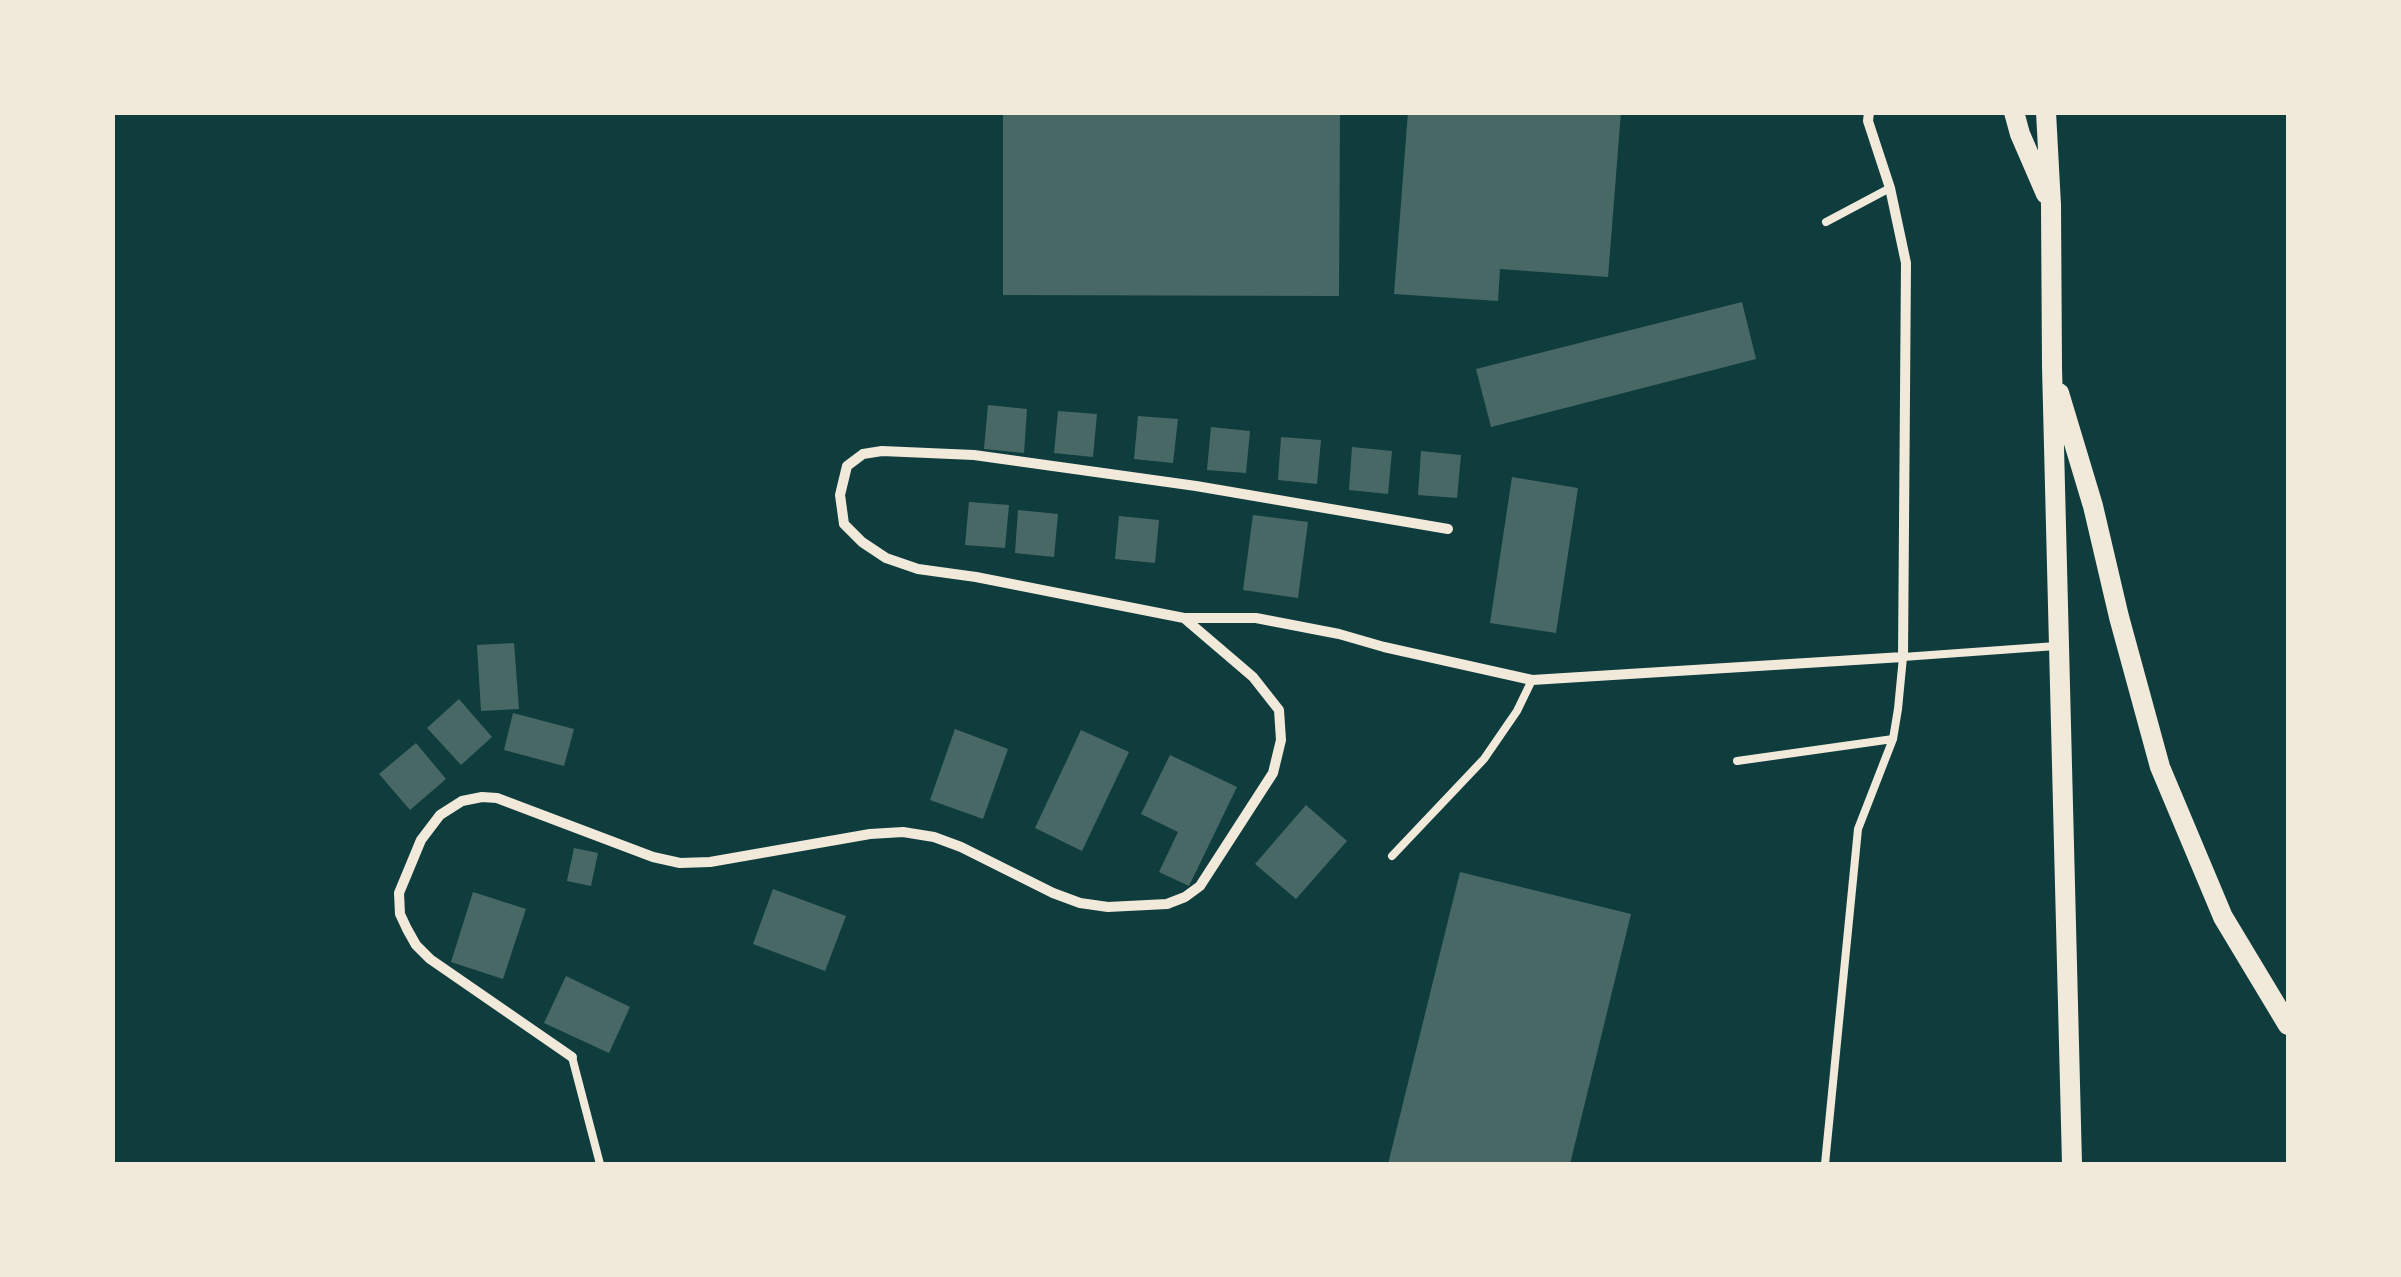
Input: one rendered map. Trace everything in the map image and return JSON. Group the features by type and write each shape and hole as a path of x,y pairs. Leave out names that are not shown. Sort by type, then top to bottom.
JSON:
{"main road":[{"path":"2014,112 2051,205"},
{"path":"2046,112 2072,1164"},
{"path":"2051,205 2060,112"},
{"path":"2052,367 2093,506 2160,767 2223,917 2288,1025"}],"street":[{"path":"1448,530 1196,486 974,456 882,451 863,454 847,466 840,495 844,524 862,542 886,558 918,569 1184,618 1256,618 1532,680 1903,657 1906,263 1890,188 1868,121 1869,112"},
{"path":"572,1057 430,959 406,930 399,893 421,840 440,815 462,801 497,798 652,857 680,863 710,862 870,834 904,832 961,847 1080,903 1108,907 1167,904 1185,898 1200,886 1273,773 1282,740 1279,710 1253,677 1184,618"}],"lane":[{"path":"1826,222 1890,188"},
{"path":"1825,1164 1858,829 1893,740 1903,657 2059,646"},
{"path":"1392,856 1484,759 1517,711 1532,680"},
{"path":"1737,761 1893,740"},
{"path":"572,1057 600,1164"}],"building":[{"path":"1003,112 1340,112 1339,296 1003,295"},
{"path":"1408,112 1621,112 1608,277 1500,269 1498,301 1394,294"},
{"path":"1742,302 1756,359 1491,427 1476,369"},
{"path":"988,405 1027,409 1024,453 984,449"},
{"path":"1058,411 1097,414 1093,457 1054,453"},
{"path":"1138,416 1178,419 1173,463 1134,459"},
{"path":"1211,427 1250,431 1246,473 1207,470"},
{"path":"1281,437 1321,440 1317,484 1278,480"},
{"path":"1352,447 1392,451 1388,494 1349,490"},
{"path":"1421,451 1461,455 1457,498 1418,495"},
{"path":"1512,477 1578,488 1556,633 1490,623"},
{"path":"969,502 1009,505 1005,548 965,545"},
{"path":"1018,510 1058,514 1054,557 1015,553"},
{"path":"1253,515 1308,522 1298,598 1243,590"},
{"path":"1119,516 1159,520 1155,563 1115,559"},
{"path":"514,643 519,709 481,711 477,645"},
{"path":"459,699 492,737 461,765 427,728"},
{"path":"513,713 574,729 564,766 504,750"},
{"path":"955,729 1008,749 983,819 930,800"},
{"path":"1081,730 1129,752 1082,851 1035,828"},
{"path":"416,743 446,779 410,810 379,774"},
{"path":"1170,755 1237,787 1189,886 1159,872 1178,832 1141,814"},
{"path":"1306,805 1347,841 1296,899 1255,864"},
{"path":"574,848 598,853 591,886 567,881"},
{"path":"1460,872 1631,914 1570,1164 1388,1164"},
{"path":"773,889 846,916 825,971 753,944"},
{"path":"473,892 526,909 503,979 451,962"},
{"path":"566,976 630,1007 609,1053 544,1023"}]}
